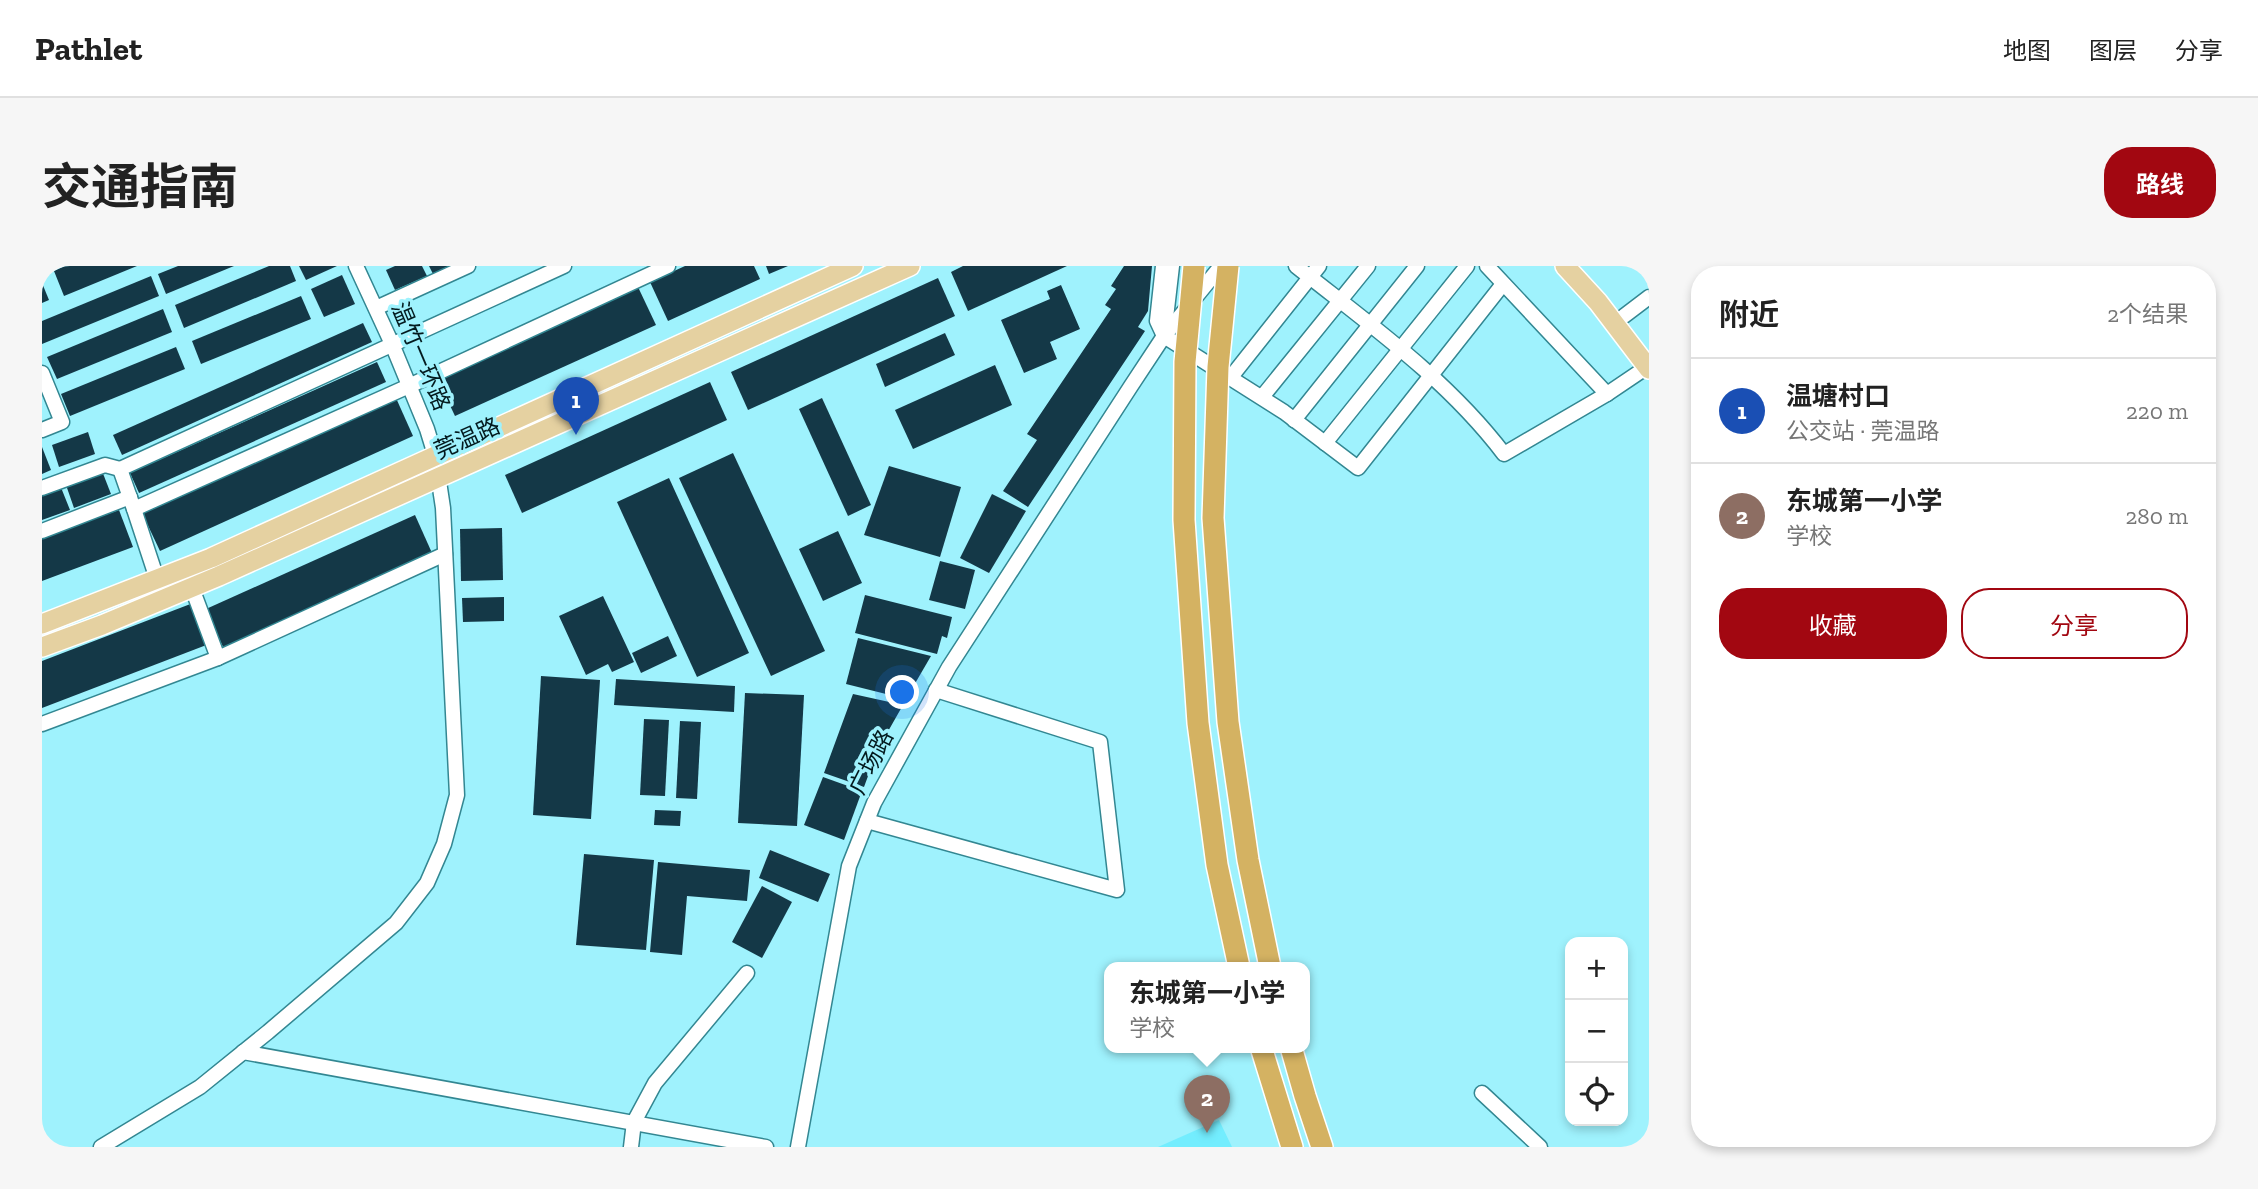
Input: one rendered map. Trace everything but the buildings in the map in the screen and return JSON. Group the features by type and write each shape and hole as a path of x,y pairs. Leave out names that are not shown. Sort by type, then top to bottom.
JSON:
{"highway":[{"path":"1194,266 1185,362 1185,534 1198,723 1217,865 1238,962"},
{"path":"1227,266 1218,368 1213,518 1228,722 1248,860 1269,962"},
{"path":"1263,1053 1292,1147"},
{"path":"1293,1053 1304,1096 1322,1147"}],"main road":[{"name":"莞温路","path":"42,624 211,558 853,266"},
{"name":"莞温路","path":"42,647 192,588 910,266"},
{"path":"1565,266 1648,362"},
{"path":"1582,266 1624,316 1648,362"}],"street":[{"name":"温竹一环路","path":"101,1147 200,1087 397,923 427,883 444,844 457,795 446,554 439,477 435,455 409,386 356,266"},
{"path":"376,308 468,266"},
{"path":"42,488 105,465 120,470 564,266"},
{"path":"42,531 132,503 409,386 668,266"},
{"path":"1163,266 1157,321 1164,336 1262,397 1358,468 1503,284"},
{"name":"广场路","path":"1164,336 1172,266"},
{"name":"广场路","path":"798,1147 849,866 867,821 904,746 936,690 1164,336 1221,266"},
{"path":"1296,266 1314,272 1340,301 1432,374 1471,413 1504,454 1606,394 1648,362"},
{"path":"1262,397 1368,266"},
{"path":"1294,420 1417,266"},
{"path":"1325,443 1467,266"},
{"path":"1487,266 1606,394"},
{"path":"1231,377 1314,272"},
{"path":"1624,316 1649,297"},
{"path":"42,373 62,422 42,430"},
{"path":"120,470 157,579"},
{"path":"42,723 218,658 446,554"},
{"path":"192,588 218,658"},
{"path":"867,821 1117,890 1100,742 936,690"},
{"path":"631,1147 635,1122 655,1083 747,972"},
{"path":"243,1052 766,1147"},
{"path":"1482,1093 1540,1147"}],"shaded area":[{"path":"1219,1120 1232,1147 1158,1147"}],"place":[{"name":"温塘村口","path":"576,435"},
{"name":"东城第一小学","path":"1207,1133"}]}
